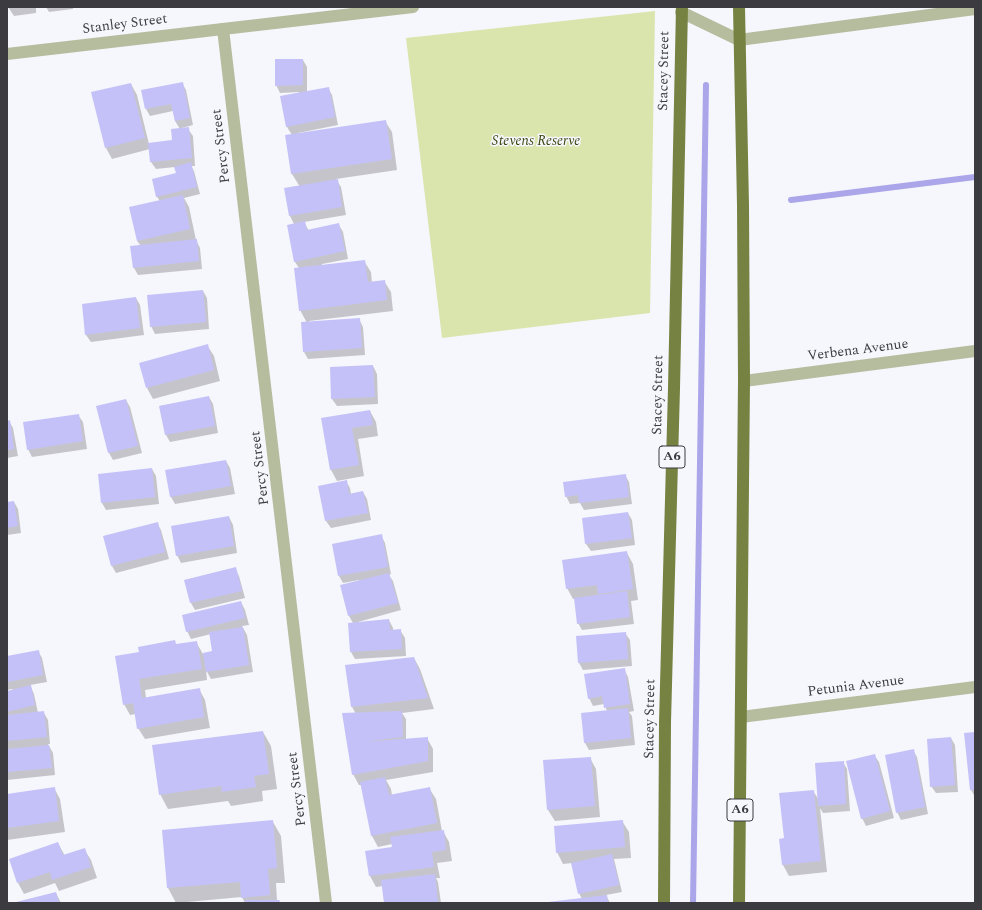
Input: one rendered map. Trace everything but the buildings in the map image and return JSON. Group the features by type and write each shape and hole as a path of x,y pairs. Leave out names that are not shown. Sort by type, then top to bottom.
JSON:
{"highway":[{"name":"A6","path":"739,7 743,205 744,381 742,717 739,903"},
{"name":"Stacey Street","path":"664,903 665,722 674,380 681,9"}],"street":[{"name":"Stanley Street","path":"7,54 384,9 412,7"},
{"path":"681,9 739,40 975,9"},
{"name":"Percy Street","path":"223,29 326,903"},
{"name":"Verbena Avenue","path":"744,381 975,351"},
{"name":"Petunia Avenue","path":"742,717 975,687"}],"green space":[{"name":"Stevens Reserve","path":"655,11 650,313 442,338 406,38"}],"waterway":[{"path":"693,903 706,85"},
{"path":"791,200 975,177"}]}
